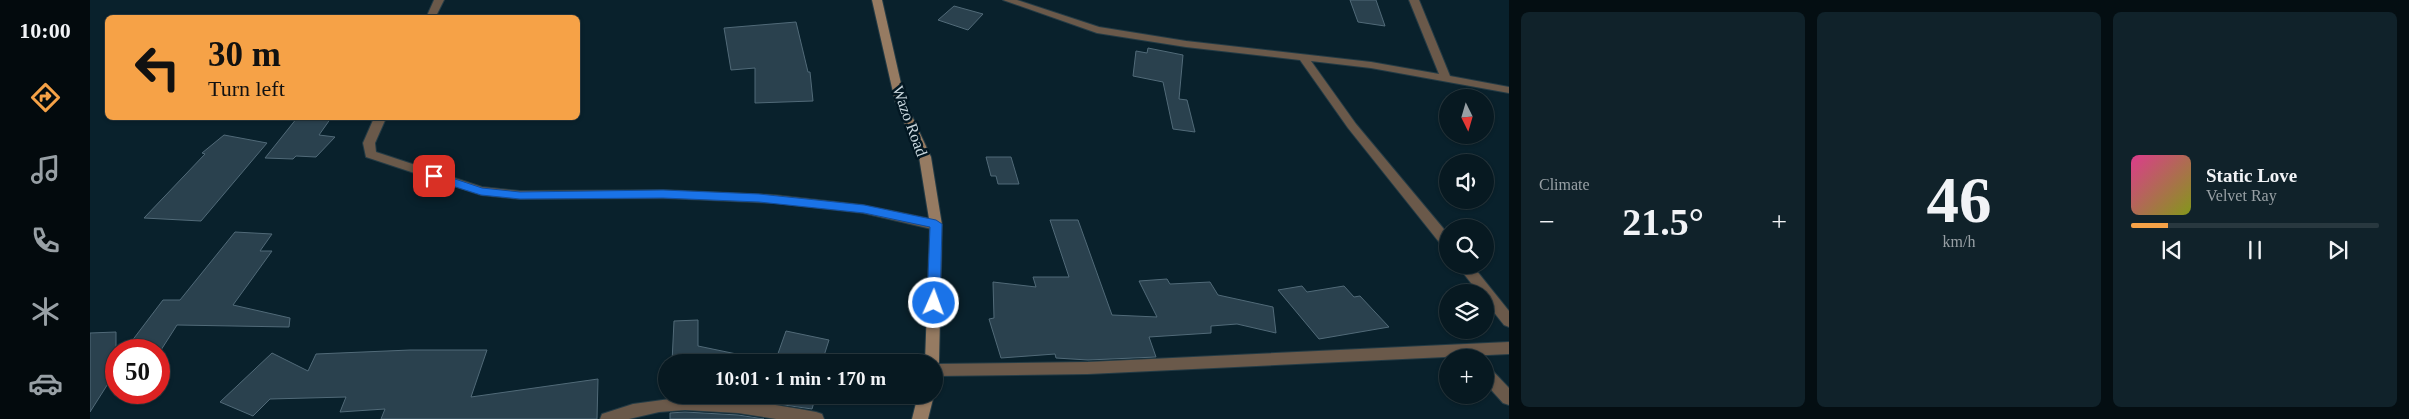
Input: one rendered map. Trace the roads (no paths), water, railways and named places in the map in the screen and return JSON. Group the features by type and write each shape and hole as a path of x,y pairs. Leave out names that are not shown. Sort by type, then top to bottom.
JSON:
{"main road":[{"name":"Wazo Road","path":"877,0 900,101 925,157 936,224 932,354"},
{"path":"920,419 924,404"}],"street":[{"path":"432,15 439,0"},
{"path":"1008,0 1097,30 1186,44 1302,56 1445,77 1509,90"},
{"path":"1414,0 1445,77"},
{"path":"1302,56 1352,126 1439,233"},
{"path":"379,120 369,143 370,154 481,191 520,196 663,194 774,199 864,209 936,224"},
{"path":"1471,274 1509,321"},
{"path":"1494,350 1509,348"},
{"path":"943,370 1088,368 1439,355"},
{"path":"1494,382 1509,398"},
{"path":"608,419 667,404 704,403 738,405 816,419"}]}
